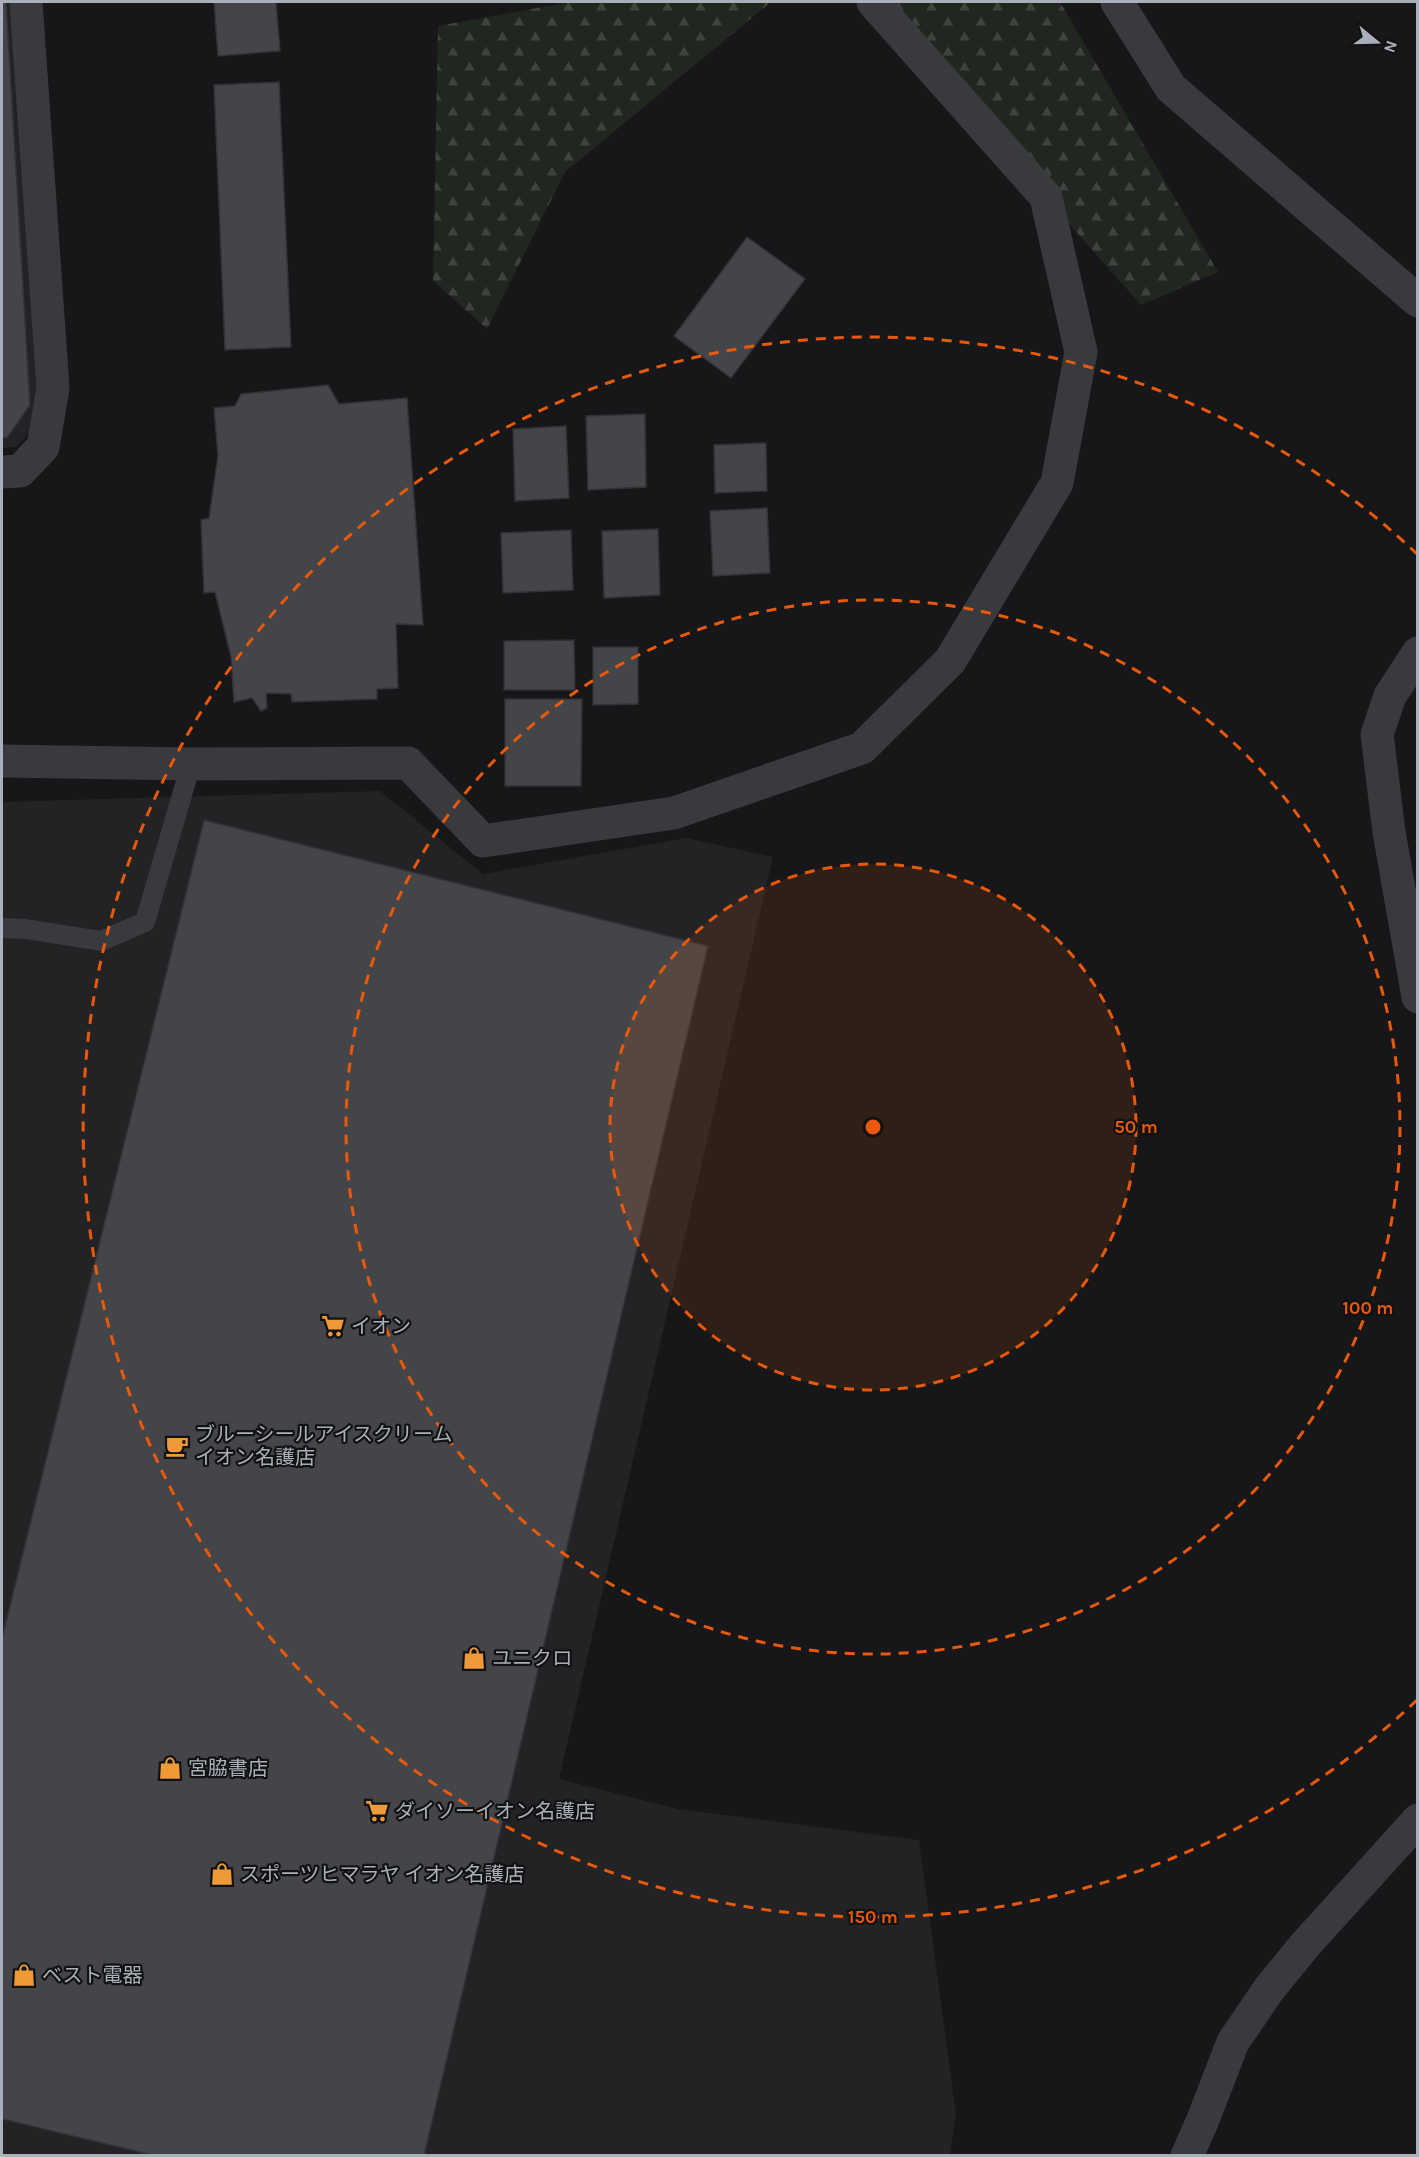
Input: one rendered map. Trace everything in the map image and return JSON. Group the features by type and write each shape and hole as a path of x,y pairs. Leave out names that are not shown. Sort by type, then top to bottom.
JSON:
{"street":[{"path":"2,472 20,471 43,447 53,388 26,2"},
{"path":"2,761 191,764 408,763 483,841 674,813 862,748 950,661 1057,483 1082,352 1046,197 873,2"},
{"path":"1118,2 1171,88 1418,301"},
{"path":"1418,653 1390,696 1377,734 1389,832 1418,997"},
{"path":"1187,2156 1233,2042 1269,1989 1305,1945 1418,1820"}],"lane":[{"path":"2,928 26,929 101,941 145,922 191,764"}],"shaded area":[{"path":"2,2 12,2 40,404 33,428 16,447 2,448"},
{"name":"イオン","path":"380,791 483,874 686,838 773,857 559,1779 678,1809 919,1840 956,2114 950,2155 2,2155 2,802"}],"green space":[{"path":"570,2 771,2 565,172 487,329 433,281 438,26"},
{"path":"873,2 1060,2 1218,272 1141,305"}],"building":[{"path":"2,2 6,2 30,405 7,438 2,438"},
{"path":"214,2 276,2 280,51 218,56"},
{"path":"279,82 291,347 225,350 214,85"},
{"path":"747,237 805,279 731,378 674,336"},
{"path":"328,385 339,404 407,398 423,625 396,624 398,688 377,689 377,699 292,702 291,694 266,693 267,708 261,711 252,698 234,702 231,657 215,592 204,593 201,520 209,518 218,456 214,408 235,406 241,394"},
{"path":"645,414 646,487 588,490 586,416"},
{"path":"566,426 569,498 515,501 513,429"},
{"path":"766,443 767,491 715,493 714,445"},
{"path":"767,508 770,573 713,576 710,511"},
{"path":"658,529 660,595 604,598 602,531"},
{"path":"571,530 573,590 503,593 501,533"},
{"path":"574,640 575,690 504,690 504,641"},
{"path":"593,647 638,647 638,704 593,705"},
{"path":"505,699 582,699 581,786 505,786"},
{"name":"イオン","path":"204,820 708,946 424,2156 156,2156 2,2119 2,1638"}],"place":[{"name":"イオン","path":"333,1326"},
{"name":"ブルーシールアイスクリーム イオン名護店","path":"177,1446"},
{"name":"ユニクロ","path":"474,1658"},
{"name":"宮脇書店","path":"170,1768"},
{"name":"ダイソーイオン名護店","path":"377,1811"},
{"name":"スポーツヒマラヤ イオン名護店","path":"222,1874"},
{"name":"ベスト電器","path":"24,1975"}]}
